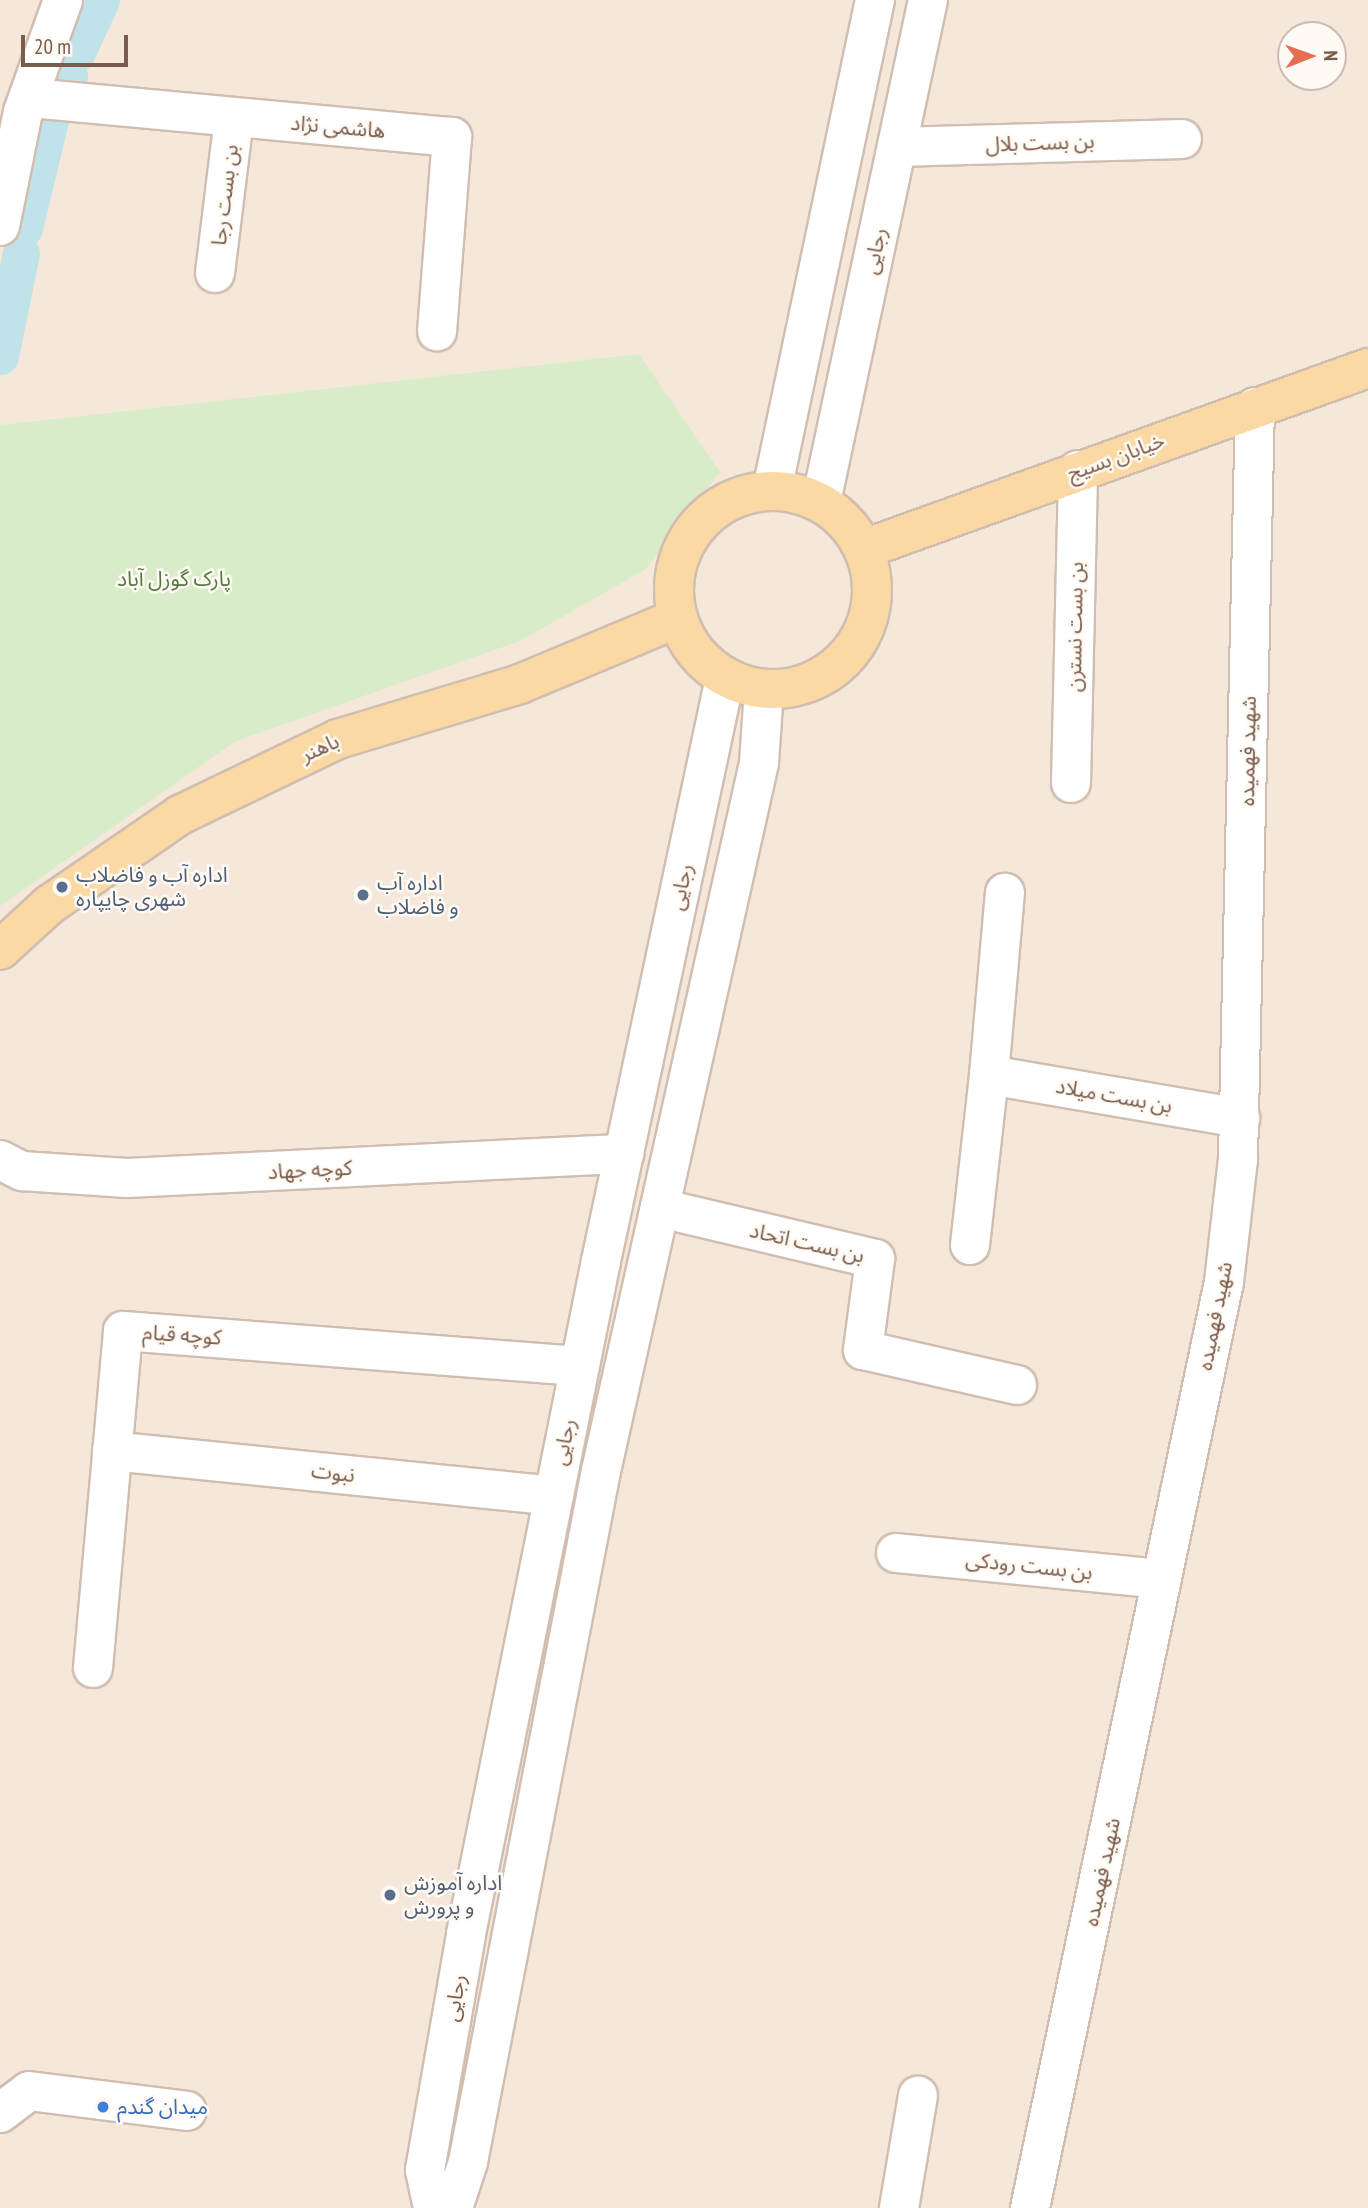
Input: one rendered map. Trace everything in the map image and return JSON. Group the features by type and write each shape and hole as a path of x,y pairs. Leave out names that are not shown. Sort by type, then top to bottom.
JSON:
{"main road":[{"name":"خیابان بسیج","path":"864,549 1368,368"},
{"path":"772,490 821,502 846,522 864,549 872,578 872,607 863,636 845,660 822,678 794,689 764,690 725,678 687,642 678,618 674,588 679,557 693,530 715,509 733,500 772,490"},
{"name":"باهنر","path":"0,950 49,905 192,809 338,738 520,684 678,618"}],"street":[{"path":"0,226 23,112 31,98 50,26 63,0"},
{"path":"772,490 875,0"},
{"name":"رجایی","path":"821,502 928,0"},
{"name":"هاشمی نژاد","path":"31,98 452,137 437,331"},
{"name":"بن بست رجا","path":"215,273 234,118"},
{"name":"بن بست بلال","path":"897,147 1182,139"},
{"name":"شهید فهمیده","path":"1030,2208 1224,1282 1240,1118 1255,407"},
{"name":"بن بست نسترن","path":"1071,783 1078,470"},
{"name":"رجایی","path":"433,2208 425,2170 553,1496 725,678"},
{"name":"رجایی","path":"453,2208 468,2162 601,1471 759,763 764,690"},
{"path":"970,1245 1005,893"},
{"name":"بن بست میلاد","path":"989,1074 1240,1118"},
{"name":"کوچه جهاد","path":"0,1160 22,1171 127,1178 624,1154"},
{"name":"بن بست اتحاد","path":"660,1208 875,1259 863,1350 1017,1385"},
{"name":"کوچه قیام","path":"93,1668 123,1331 579,1366"},
{"name":"نبوت","path":"112,1451 553,1496"},
{"name":"بن بست رودکی","path":"896,1553 1162,1579"},
{"path":"0,2113 29,2091 187,2110"},
{"path":"899,2208 918,2096"}],"shaded area":[{"path":"0,0 1368,0 1368,2208 0,2208"}],"green space":[{"name":"پارک گوزل آباد","path":"639,354 720,472 646,569 520,641 236,741 0,906 0,425"}],"waterway":[{"path":"76,54 101,0"},
{"path":"24,228 52,111 69,76"},
{"path":"0,356 21,253"}],"place":[{"name":"اداره آب و فاضلاب شهری چایپاره","path":"62,887"},
{"name":"اداره آب و فاضلاب","path":"363,895"},
{"name":"اداره آموزش و پرورش","path":"390,1895"},
{"name":"میدان گندم","path":"103,2107"}]}
